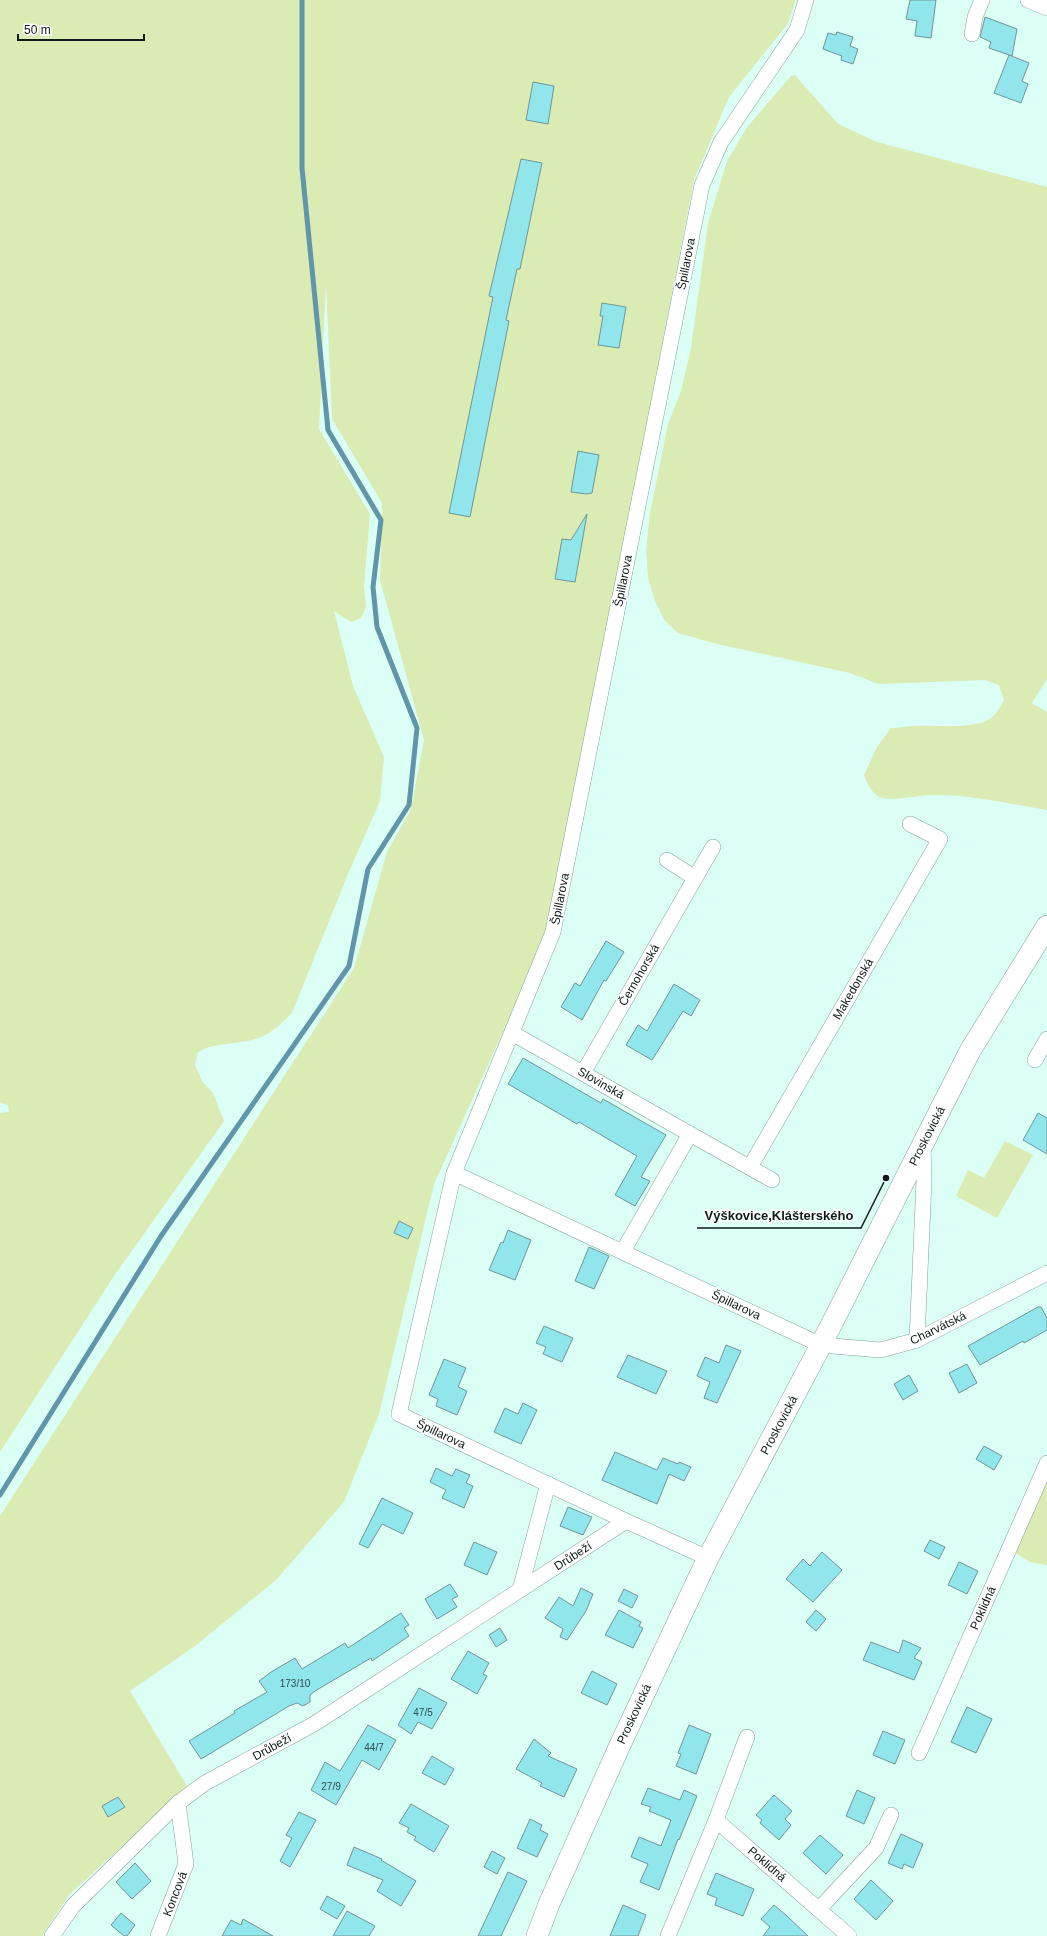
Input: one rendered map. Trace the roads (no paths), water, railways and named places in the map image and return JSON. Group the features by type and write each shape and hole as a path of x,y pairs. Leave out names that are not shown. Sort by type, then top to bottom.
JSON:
{"street":[{"name":"Špillarova","path":"708,1558 399,1414 454,1173 553,932 702,185 721,142 797,30 806,0"},
{"path":"972,34 975,17 982,0"},
{"path":"1028,0 1047,8"},
{"name":"Makedonská","path":"750,1167 940,839 910,824"},
{"name":"Černohorská","path":"583,1073 713,847"},
{"path":"667,860 695,878"},
{"name":"Proskovická","path":"537,1936 549,1904 620,1745 708,1558 821,1345 970,1051 1047,926"},
{"name":"Slovinská","path":"512,1033 772,1180"},
{"path":"1035,1060 1047,1039"},
{"path":"622,1251 690,1134"},
{"path":"918,1340 924,1181 923,1144"},
{"name":"Špillarova","path":"454,1173 821,1345"},
{"name":"Charvátská","path":"821,1345 881,1350 918,1340 1047,1273"},
{"name":"Poklidná","path":"919,1753 1047,1463"},
{"path":"520,1590 548,1484"},
{"name":"Drůbeží","path":"52,1936 73,1906 178,1803 205,1783 314,1724 626,1521"},
{"path":"668,1936 716,1820 747,1737"},
{"name":"Koncová","path":"158,1936 186,1864 178,1803"},
{"path":"819,1909 876,1848 891,1815"},
{"name":"Poklidná","path":"716,1820 849,1936"}],"waterway":[{"path":"0,1495 161,1236 349,966 368,869 409,805 417,728 377,627 373,587 381,520 328,430 302,168 302,0"}],"place":[{"name":"Výškovice,Klášterského","path":"886,1178"}]}
